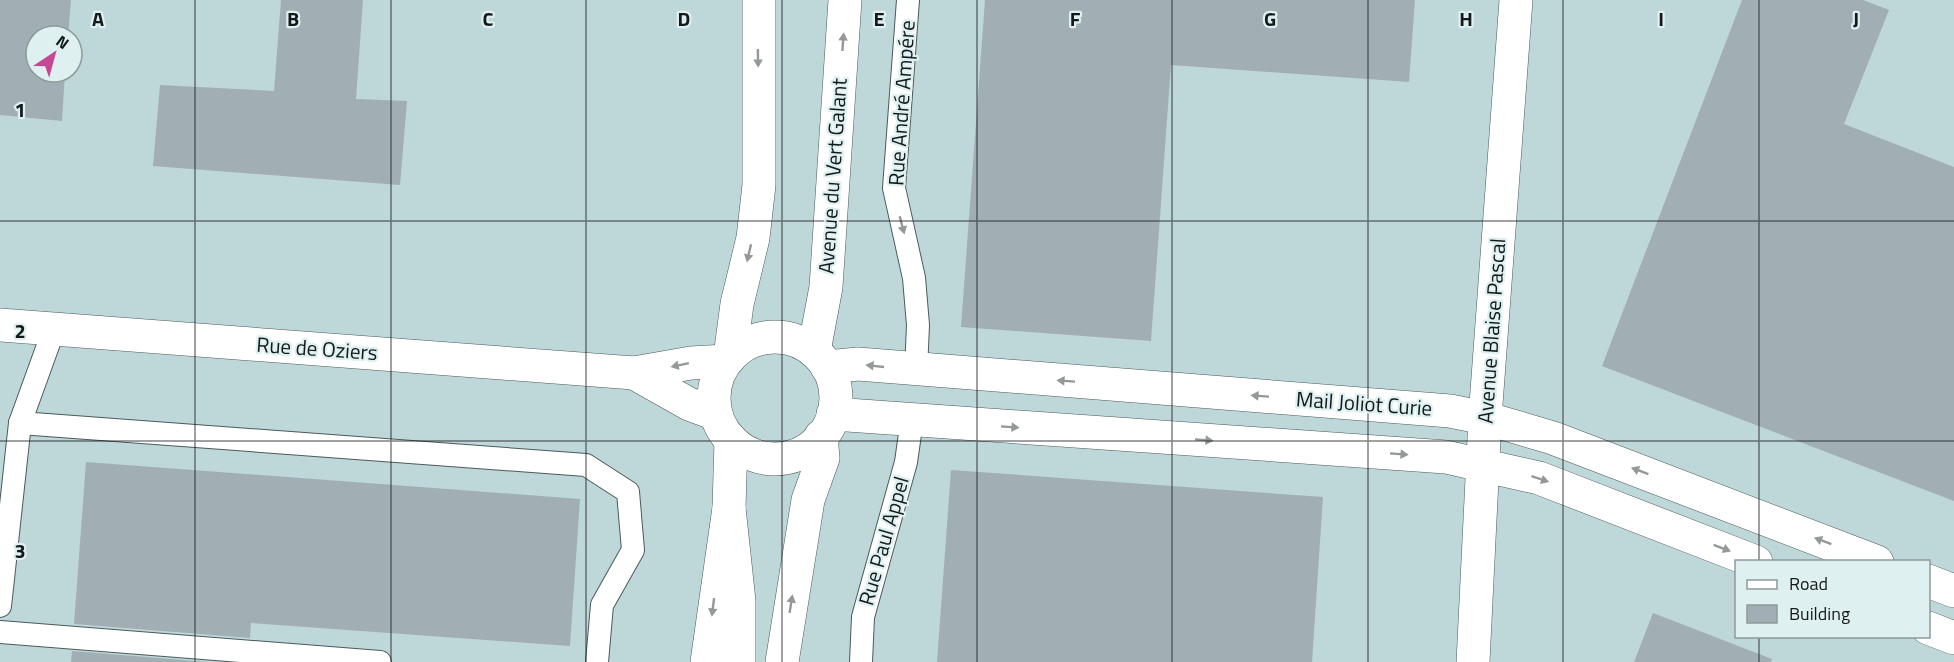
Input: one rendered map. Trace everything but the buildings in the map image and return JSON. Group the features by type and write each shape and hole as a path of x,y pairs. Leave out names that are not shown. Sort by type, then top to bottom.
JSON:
{"main road":[{"path":"738,662 739,601 729,508 724,427 714,389 728,359 737,304 753,238 759,185 759,0"},
{"name":"Avenue du Vert Galant","path":"820,359 845,0"},
{"name":"Avenue Blaise Pascal","path":"1473,662 1485,418 1516,0"},
{"name":"Rue de Oziers","path":"0,325 634,373 728,359"},
{"path":"728,359 749,342 771,337 794,340 820,359 835,390 823,458 808,500 782,662"},
{"name":"Mail Joliot Curie","path":"820,359 915,370 1450,411 1485,418 1553,438 1874,560"},
{"name":"Rue André Ampére","path":"912,420 915,370"},
{"name":"Rue de Oziers","path":"634,373 724,427"},
{"path":"724,427 748,452 777,459 806,450 827,425 912,420 1446,457 1539,478 1753,560"},
{"path":"707,662 729,508"},
{"path":"1930,581 1954,591"},
{"path":"1930,628 1954,638"}],"lane":[{"name":"Rue André Ampére","path":"908,0 894,188 914,278 918,324 915,370"},
{"path":"0,606 20,423 54,329"},
{"name":"Rue Paul Appel","path":"861,662 863,616 906,462 912,420"},
{"path":"20,423 586,465 628,492 633,550 602,605 597,662"},
{"path":"0,632 380,662"}],"shaded area":[{"path":"0,0 1954,0 1954,662 0,662"}]}
